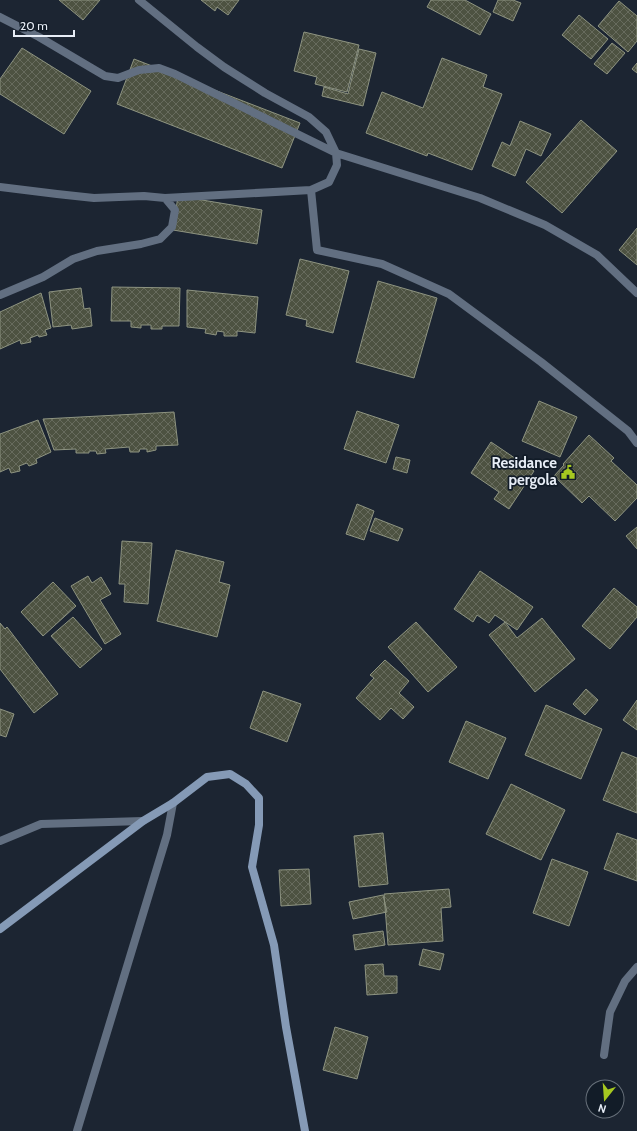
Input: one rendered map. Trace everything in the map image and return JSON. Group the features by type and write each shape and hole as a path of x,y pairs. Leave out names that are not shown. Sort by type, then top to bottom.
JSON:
{"main road":[{"path":"0,929 143,821 173,803 207,777 230,774 246,784 259,798 259,825 252,867 274,945 286,1027 305,1131"}],"street":[{"path":"0,187 94,198 144,196 165,198 311,190 329,182 337,165 336,153 326,132 309,117 265,93 224,67 139,0"},
{"path":"0,17 39,37 105,76 118,78 139,70 159,68 175,74 336,153 480,198 545,225 597,255 637,293"},
{"path":"311,190 317,250 382,264 449,294 541,362 628,431 637,442"},
{"path":"0,295 43,277 73,259 97,251 141,244 160,239 172,227 175,210 165,198"},
{"path":"77,1131 167,835 173,803"},
{"path":"0,841 41,824 143,821"},
{"path":"604,1055 610,1012 625,981 637,967"}],"building":[{"path":"59,0 100,0 83,20"},
{"path":"201,0 239,0 228,15 217,7 215,11"},
{"path":"431,0 465,0 491,14 480,35 427,7"},
{"path":"498,0 513,0 521,3 513,21 493,12"},
{"path":"619,1 637,16 637,41 628,52 598,26"},
{"path":"579,15 608,39 591,59 562,35"},
{"path":"304,32 359,45 347,92 315,84 317,77 294,71"},
{"path":"612,43 625,53 607,74 594,64"},
{"path":"22,48 91,91 64,134 0,94 0,79"},
{"path":"359,49 376,53 363,106 322,96 324,87 348,94"},
{"path":"442,58 487,75 483,87 502,94 472,170 428,153 427,156 366,133 382,92 423,108"},
{"path":"134,59 300,123 282,168 117,104"},
{"path":"637,63 637,73 632,69"},
{"path":"581,120 617,151 562,213 526,182"},
{"path":"520,121 551,134 541,156 526,149 515,176 492,166 502,142 510,146"},
{"path":"178,196 262,210 257,244 173,230"},
{"path":"637,228 637,265 619,250"},
{"path":"300,259 349,271 333,333 306,326 307,320 286,315"},
{"path":"378,281 437,298 414,378 356,362"},
{"path":"112,287 180,288 179,326 162,326 162,329 151,329 151,325 141,325 141,328 131,327 131,321 111,321"},
{"path":"81,288 84,309 90,308 92,326 72,329 71,325 53,327 49,292"},
{"path":"187,290 258,297 255,333 237,331 237,336 224,336 224,332 217,331 216,335 205,333 206,329 187,327"},
{"path":"41,293 51,328 45,330 47,335 39,337 38,335 30,338 31,342 21,344 20,340 0,349 0,312"},
{"path":"539,401 577,417 560,457 522,441"},
{"path":"357,411 399,425 386,463 344,449"},
{"path":"174,412 178,445 156,446 156,450 147,452 147,449 140,449 139,452 130,452 129,447 105,449 106,453 97,454 96,451 89,451 89,453 76,453 76,449 54,450 43,419"},
{"path":"38,420 51,452 36,459 37,463 29,466 27,463 19,466 20,471 11,473 9,468 0,472 0,434"},
{"path":"589,435 614,458 611,461 637,485 637,498 615,521 589,496 582,503 554,476"},
{"path":"491,442 534,471 509,509 494,499 499,492 471,473"},
{"path":"396,457 410,460 407,473 393,469"},
{"path":"357,504 374,511 364,540 346,534"},
{"path":"375,518 403,529 398,541 370,531"},
{"path":"637,527 637,549 626,536"},
{"path":"122,541 152,543 148,604 124,602 125,584 119,584"},
{"path":"176,550 224,562 219,582 230,585 217,637 157,621"},
{"path":"480,571 533,607 517,630 495,615 489,623 477,615 473,622 454,609"},
{"path":"88,576 92,583 101,577 111,594 100,600 121,634 105,644 71,586"},
{"path":"53,582 76,606 43,636 21,612"},
{"path":"614,588 637,607 637,617 610,649 582,626"},
{"path":"73,617 102,649 80,668 51,636"},
{"path":"542,618 575,659 535,692 489,635 505,622 517,638"},
{"path":"416,622 457,667 428,692 388,647"},
{"path":"0,623 5,629 7,627 58,694 34,713 0,669"},
{"path":"385,660 409,681 399,693 414,707 403,719 391,708 380,720 356,698 374,678 370,675"},
{"path":"586,689 598,700 585,715 573,704"},
{"path":"263,691 301,704 287,742 250,728"},
{"path":"637,700 637,730 623,720"},
{"path":"546,705 602,729 581,779 525,755"},
{"path":"0,709 14,714 6,737 0,735"},
{"path":"466,721 506,738 488,779 449,762"},
{"path":"622,752 637,758 637,813 603,800"},
{"path":"511,784 565,810 541,860 486,834"},
{"path":"383,833 388,884 359,887 354,836"},
{"path":"617,833 637,840 637,881 604,869"},
{"path":"552,859 588,872 569,926 533,913"},
{"path":"309,869 311,904 281,906 279,870"},
{"path":"449,889 451,907 441,908 443,941 388,945 384,894"},
{"path":"383,895 387,912 353,919 349,902"},
{"path":"383,931 385,945 355,950 353,935"},
{"path":"423,949 444,954 440,970 419,965"},
{"path":"383,964 384,976 397,976 397,993 367,995 365,965"},
{"path":"335,1027 368,1037 357,1079 323,1070"}],"place":[{"name":"Residance pergola","path":"568,472"}]}
